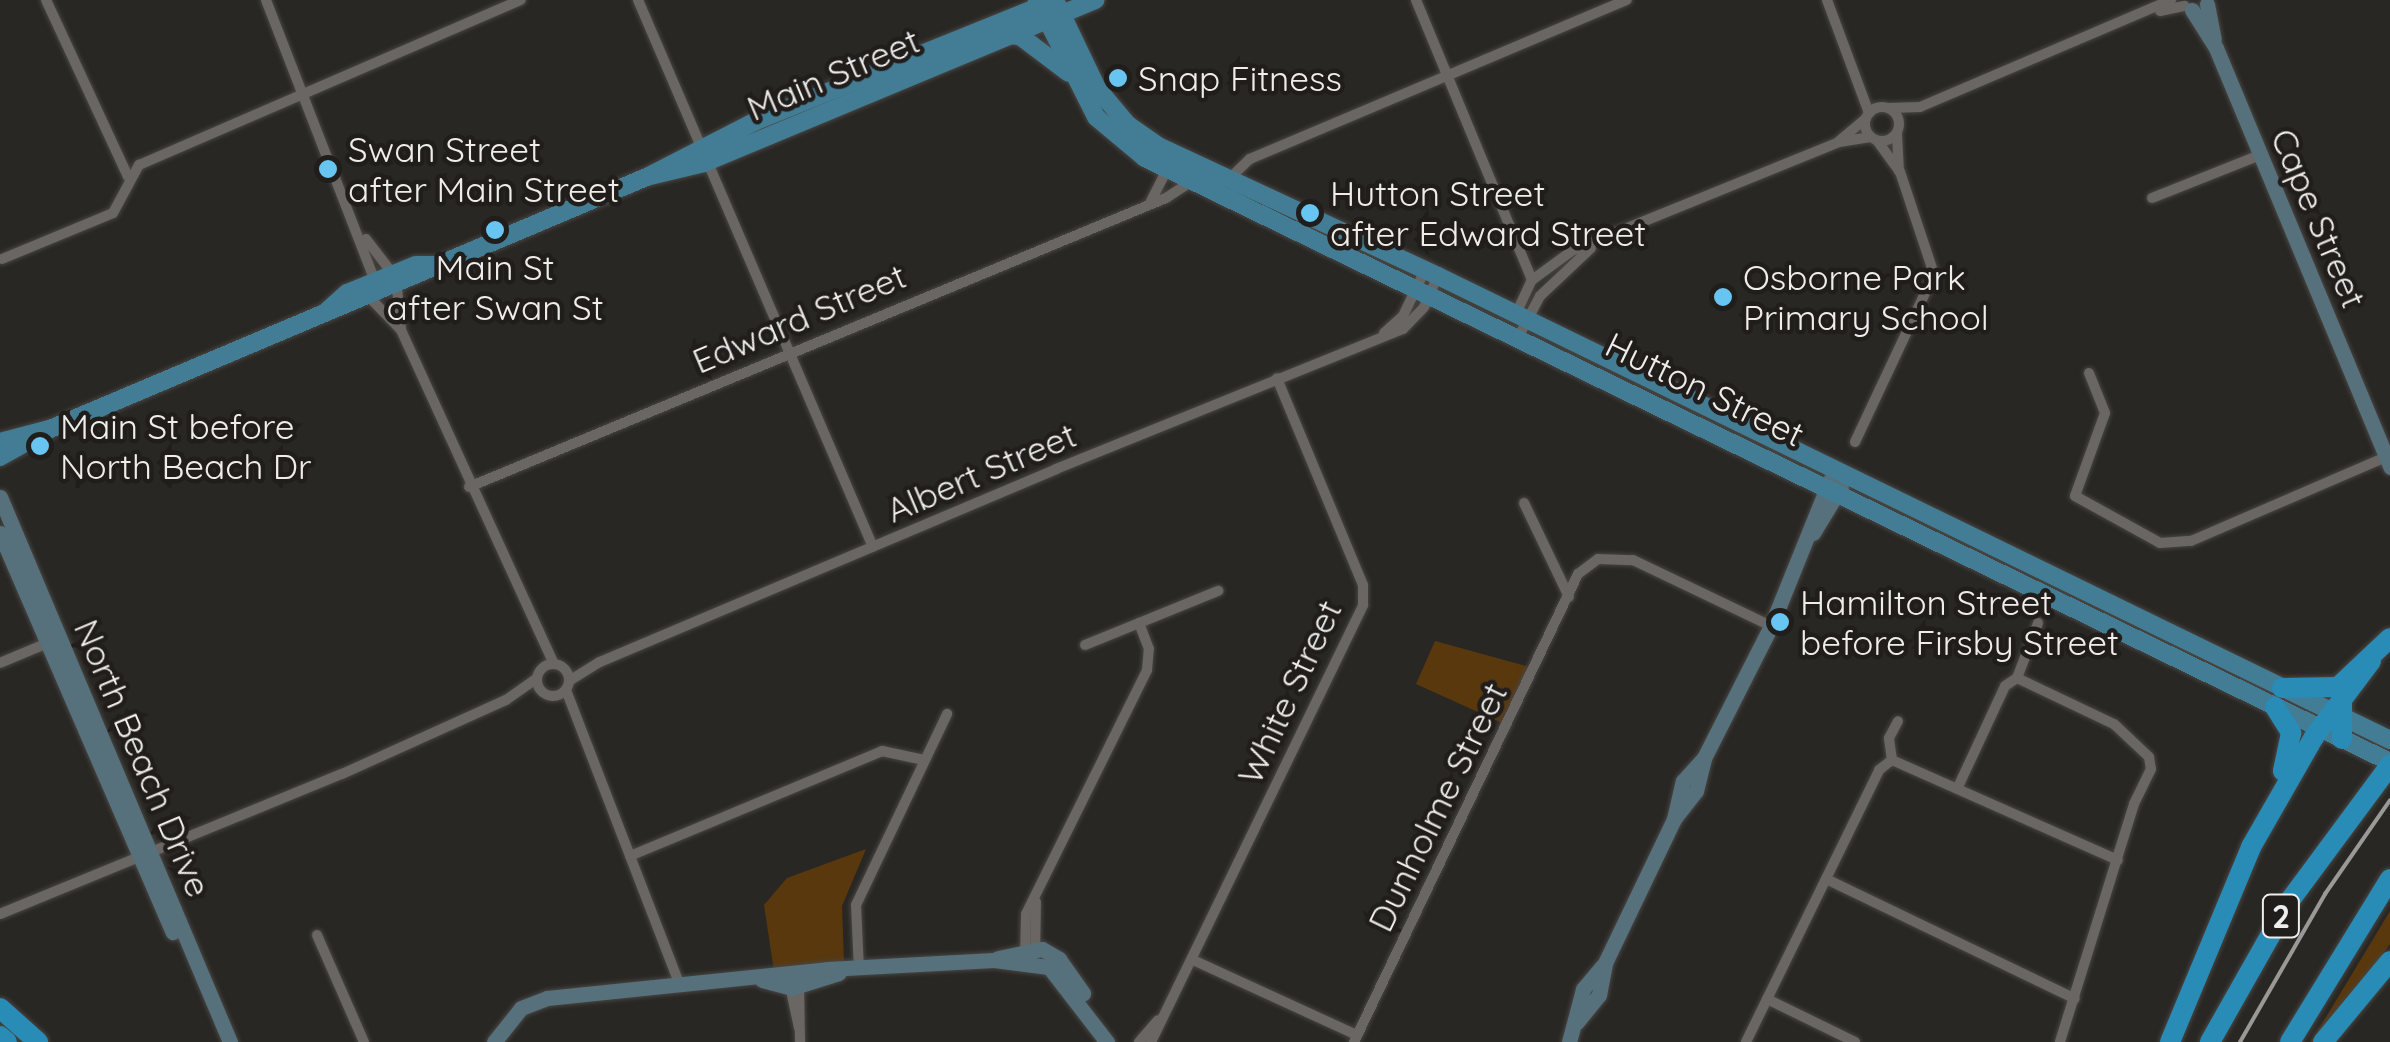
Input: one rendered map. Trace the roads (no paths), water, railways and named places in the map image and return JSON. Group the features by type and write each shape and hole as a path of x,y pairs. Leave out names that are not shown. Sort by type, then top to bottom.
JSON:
{"highway":[{"path":"2278,797 2339,721 2371,661 2390,638"},
{"path":"2170,1042 2278,797 2292,744 2278,698 2338,687 2371,661"},
{"name":"2","path":"2210,1042 2292,899 2390,763"},
{"name":"2","path":"2290,1042 2390,878"},
{"path":"2323,1042 2390,961"},
{"path":"0,1008 38,1042"},
{"path":"0,1036 7,1042"}],"main road":[{"name":"Main Street","path":"0,457 50,429 327,311 334,299 383,287 1050,6 1095,0"},
{"name":"Main Street","path":"876,81 1007,35 1050,6"},
{"name":"Hutton Street","path":"1050,6 1074,77 1108,132 1167,170 1428,282"},
{"name":"Hutton Street","path":"1050,6 1097,88 1126,124 1228,180 2278,698 2383,736"},
{"path":"1007,35 1020,36 1074,77"},
{"name":"Main Street","path":"0,442 50,429"},
{"name":"Hutton Street","path":"2339,721 2362,749 2390,763"}],"street":[{"path":"2,258 113,213 128,193 128,177 46,0"},
{"path":"266,0 469,487 534,632 559,666 574,725 680,986"},
{"path":"128,177 139,165 521,0"},
{"path":"638,0 700,155 791,351 872,547"},
{"path":"1416,0 1532,280"},
{"path":"1228,180 1250,159 1627,0"},
{"path":"1827,0 1863,83 1874,139 1900,172 1930,251 1933,282 1855,442"},
{"path":"1839,142 1868,115 1886,107 1920,107 2149,14 2191,3"},
{"name":"Cape Street","path":"2191,3 2216,48 2388,462"},
{"path":"1863,83 1886,107 1898,132 1900,172"},
{"path":"1518,325 1532,280 1548,263 1839,142 1898,132 1920,107"},
{"path":"2152,198 2260,155"},
{"path":"1151,202 1167,170"},
{"name":"Edward Street","path":"469,487 1151,202 1192,181"},
{"path":"1513,227 1530,252 1548,263"},
{"path":"361,232 401,330"},
{"path":"1518,325 1569,264 1604,238"},
{"name":"Albert Street","path":"547,694 567,686 600,662 1409,324 1428,282"},
{"path":"2088,373 2105,414 2076,498 2160,543 2191,541 2388,462"},
{"name":"White Street","path":"1151,1042 1363,605 1363,585 1277,378"},
{"path":"1569,1042 1578,1022 1599,995 1605,963 1674,819 1696,791 1704,758 1771,626 1838,480"},
{"name":"North Beach Drive","path":"0,497 55,640 230,1042"},
{"path":"1524,503 1570,597"},
{"name":"North Beach Drive","path":"0,533 55,640"},
{"name":"Dunholme Street","path":"1356,1039 1578,574 1598,559 1633,560 1771,626"},
{"path":"1084,645 1218,591"},
{"path":"1029,955 1026,914 1036,901 1147,670 1149,649 1139,623"},
{"path":"1958,788 2006,686 2017,678 2038,623"},
{"path":"534,632 539,673 547,694 574,725"},
{"path":"0,662 55,640"},
{"name":"Albert Street","path":"539,673 559,666 600,662"},
{"path":"506,700 539,673"},
{"path":"2017,678 2114,724 2149,757 2151,768 2060,1042"},
{"path":"0,914 506,700 547,694"},
{"path":"859,970 856,905 947,714"},
{"path":"1892,760 1889,738 1898,721"},
{"path":"630,856 882,750 924,760"},
{"path":"1892,760 2118,860"},
{"path":"1746,1042 1879,770 1892,760"},
{"name":"North Beach Drive","path":"146,854 220,1042"},
{"path":"1826,879 2074,1000"},
{"path":"318,935 364,1042"},
{"path":"1029,955 1056,972 1107,1042"},
{"path":"498,1042 531,1013 563,1000 680,986 762,980 794,982 841,972 1029,955 1065,966 1118,1042"},
{"path":"1192,960 1356,1039"},
{"path":"794,982 800,1042"},
{"path":"1767,1000 1855,1042"},
{"name":"White Street","path":"1139,1042 1159,1020"}],"railway":[{"path":"2240,1042 2325,894 2390,800"}],"place":[{"name":"Snap Fitness","path":"1118,78"},
{"name":"Swan Street after Main Street","path":"328,169"},
{"name":"Hutton Street after Edward Street","path":"1310,213"},
{"name":"Main St after Swan St","path":"495,230"},
{"name":"Osborne Park Primary School","path":"1723,297"},
{"name":"Main St before North Beach Dr","path":"40,446"},
{"name":"Hamilton Street before Firsby Street","path":"1780,622"}]}
